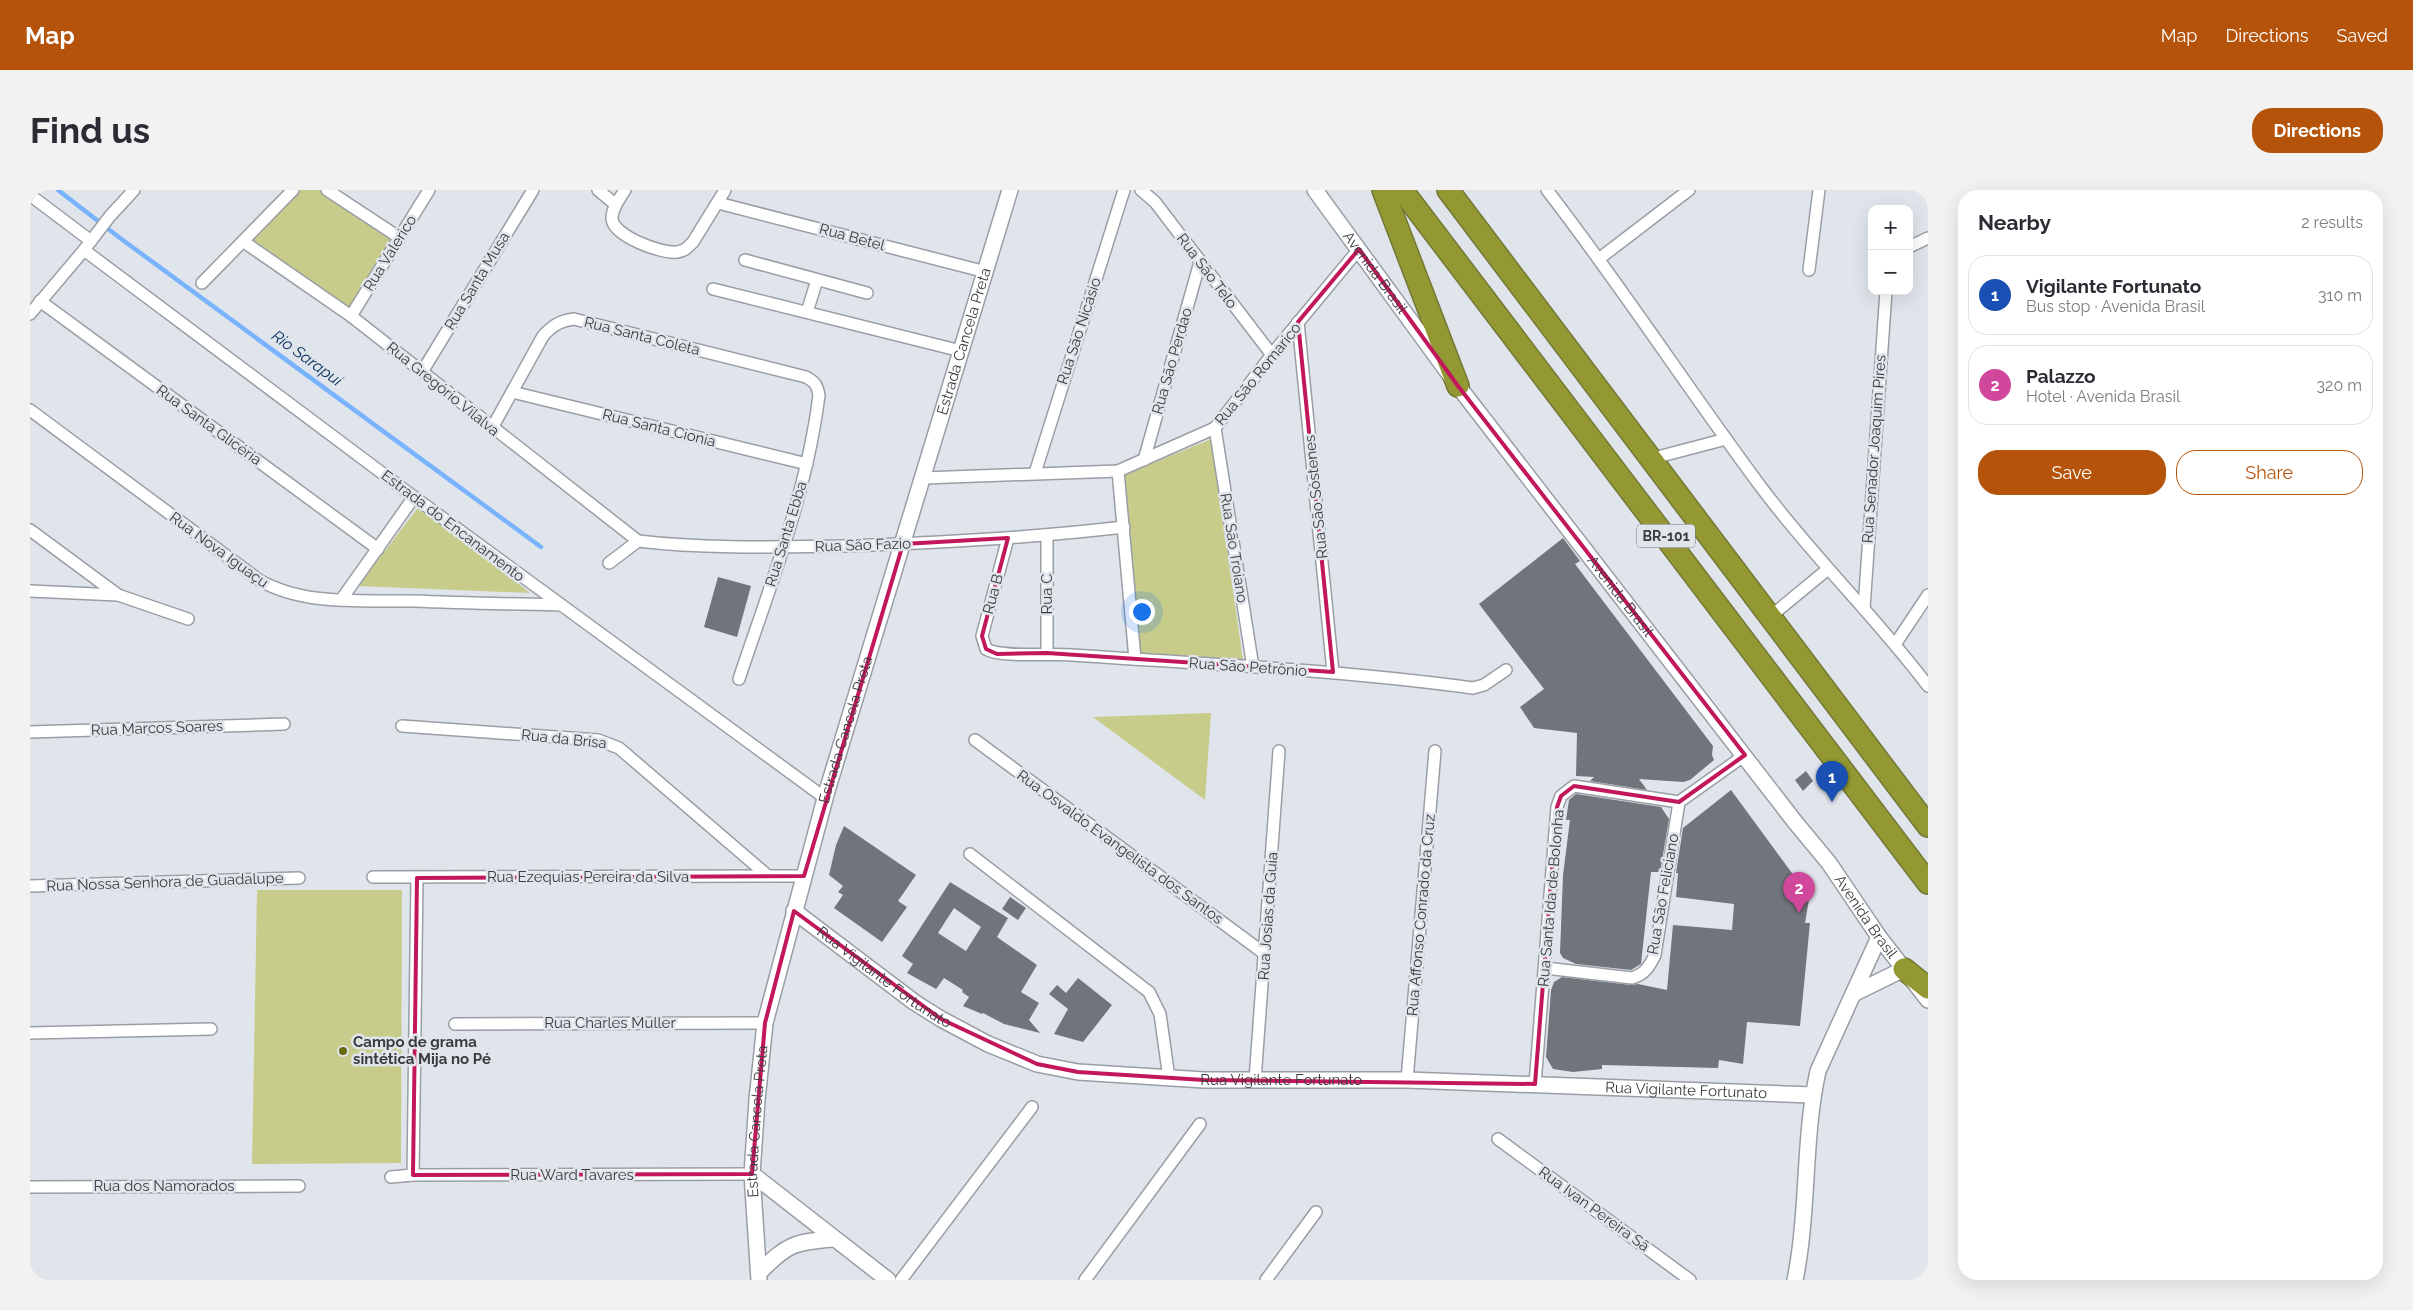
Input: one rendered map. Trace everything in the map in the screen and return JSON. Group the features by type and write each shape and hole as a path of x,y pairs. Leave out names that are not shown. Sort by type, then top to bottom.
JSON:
{"highway":[{"path":"1383,190 1458,386"},
{"name":"BR-101","path":"1402,190 1928,883"},
{"name":"BR-101","path":"1448,190 1928,826"},
{"path":"1904,969 1928,988"}],"street":[{"path":"30,314 91,242 110,216 134,190"},
{"path":"202,283 293,190"},
{"path":"327,190 400,238"},
{"name":"Rua Valerico","path":"351,316 428,190"},
{"name":"Rua Santa Musa","path":"422,372 533,190"},
{"path":"598,190 616,204"},
{"path":"625,190 616,204 612,219 615,228 628,238 665,251 676,252 686,250 694,242 725,190"},
{"name":"Estrada Cancela Preta","path":"759,1276 752,1174 758,1081 765,1022 825,798 1010,190"},
{"name":"Rua São Nicásio","path":"1035,473 1124,190"},
{"name":"Rua São Telo","path":"1141,190 1154,202 1272,355"},
{"name":"Avenida Brasil","path":"1315,190 1458,386 1829,863 1879,937 1928,1000"},
{"path":"1547,190 1600,258 1761,488 1828,570 1896,643 1928,686"},
{"path":"1600,258 1689,190"},
{"path":"1808,270 1819,190"},
{"name":"Estrada do Encanamento","path":"30,194 414,497 825,798"},
{"name":"Rua Betel","path":"718,203 986,272"},
{"path":"1913,246 1928,238"},
{"name":"Rua Gregório Vilalva","path":"244,242 351,316 638,541"},
{"name":"Rua São Romarico","path":"923,478 1118,470 1215,428 1298,322 1359,249"},
{"path":"744,260 867,293"},
{"name":"Rua São Perdao","path":"1144,460 1200,262"},
{"path":"807,312 817,280"},
{"path":"712,289 961,351"},
{"name":"Rua Senador Joaquim Pires","path":"1864,608 1886,295"},
{"name":"Rua Santa Glicéria","path":"40,301 378,549"},
{"name":"Rua Santa Coleta","path":"492,428 543,336 556,324 574,319 806,377 817,385"},
{"name":"Rua São Sóstenes","path":"1298,322 1333,672"},
{"name":"Rua Santa Ebba","path":"739,679 783,547 806,464 818,402 817,385"},
{"name":"Rua Santa Cionia","path":"512,392 806,464"},
{"name":"Rua Nova Iguaçu","path":"30,410 259,580 289,594 341,600 561,605"},
{"name":"Rua São Troiano","path":"1215,428 1253,667"},
{"path":"1650,459 1726,439"},
{"path":"1118,470 1135,659"},
{"path":"341,600 414,497"},
{"name":"Rua São Fazio","path":"638,541 663,544 783,547 903,544 1047,536 1124,527"},
{"path":"30,530 118,595"},
{"name":"Rua C","path":"1047,536 1047,653"},
{"name":"Rua B","path":"986,649 982,636 1008,538"},
{"path":"609,563 638,541"},
{"path":"1771,616 1828,570"},
{"path":"30,591 118,595 188,619"},
{"path":"1896,643 1928,595"},
{"name":"Rua São Petrônio","path":"986,649 997,654 1047,653 1333,672 1473,688 1484,685 1506,670"},
{"name":"Rua Marcos Soares","path":"30,732 284,724"},
{"name":"Rua da Brisa","path":"402,726 610,742 768,876"},
{"name":"Rua Osvaldo Evangelista dos Santos","path":"975,740 1265,954"},
{"name":"Rua Affonso Conrado da Cruz","path":"1407,1080 1435,750"},
{"name":"Rua Josias da Guia","path":"1255,1080 1279,751"},
{"path":"1679,802 1745,755"},
{"name":"Rua Santa Ida de Bolonha","path":"1535,1084 1557,807 1561,796 1574,786 1679,802"},
{"name":"Rua São Feliciano","path":"1545,968 1632,978 1641,975 1650,966 1655,955 1679,802"},
{"path":"970,854 1149,992 1160,1014 1169,1078"},
{"name":"Rua Ezequias Pereira da Silva","path":"373,878 804,876"},
{"name":"Rua Nossa Senhora de Guadalupe","path":"30,886 300,878"},
{"path":"413,1175 417,878"},
{"name":"Rua Vigilante Fortunato","path":"794,911 914,1002 988,1044 1038,1064 1078,1072 1169,1078 1407,1080 1813,1095"},
{"path":"1795,1280 1801,1243 1813,1095 1818,1071 1879,937"},
{"path":"1855,993 1904,969"},
{"name":"Rua Charles Muller","path":"455,1024 765,1022"},
{"path":"30,1033 211,1029"},
{"path":"901,1280 1032,1107"},
{"path":"1084,1280 1200,1124"},
{"name":"Rua Ivan Pereira Sã","path":"1498,1139 1690,1280"},
{"path":"752,1174 888,1280"},
{"name":"Rua Ward Tavares","path":"391,1177 413,1175 752,1174"},
{"name":"Rua dos Namorados","path":"30,1186 299,1186"},
{"path":"1266,1280 1316,1212"},
{"path":"759,1276 779,1252 789,1246 802,1242 833,1239"}],"highlighted area":[{"path":"1359,249 1458,386 1745,755 1679,802 1574,786 1561,796 1557,807 1535,1084 1204,1080 1078,1072 1037,1064 941,1019 794,911 765,1023 752,1174 413,1175 417,878 804,876 903,544 1008,538 982,636 986,649 997,654 1047,653 1333,672 1298,322"}],"green space":[{"path":"293,190 327,190 400,238 351,316 244,242"},
{"path":"1211,439 1243,660 1140,657 1122,476"},
{"path":"420,505 530,593 358,586"},
{"path":"1211,713 1205,800 1093,717"},
{"path":"257,890 402,890 401,1163 252,1164"}],"building":[{"path":"1563,538 1580,561 1575,564 1713,746 1712,755 1714,760 1690,780 1683,782 1639,779 1647,790 1590,781 1594,777 1576,776 1577,733 1534,728 1520,707 1544,689 1479,604"},
{"path":"718,577 751,586 737,637 704,627"},
{"path":"1806,771 1813,781 1803,791 1795,780"},
{"path":"1731,790 1797,880 1791,886 1806,893 1809,900 1805,923 1810,923 1800,1026 1747,1022 1743,1064 1719,1060 1718,1068 1602,1065 1602,1069 1573,1072 1553,1069 1546,1057 1551,990 1554,982 1562,977 1631,985 1638,984 1667,990 1673,925 1732,930 1734,904 1676,897 1678,873 1676,873 1683,828"},
{"path":"1576,794 1661,807 1669,819 1660,872 1651,872 1641,964 1631,970 1576,964 1563,958 1560,953 1563,875 1570,820 1566,820 1569,800"},
{"path":"844,826 916,875 898,901 907,907 882,942 834,908 843,895 838,892 843,886 829,875 836,845"},
{"path":"950,882 1008,918 997,937 1037,965 1021,992 1039,1003 1029,1020 1040,1033 1004,1024 983,1013 963,1006 969,997 962,992 963,990 944,978 936,989 907,973 913,964 902,956","holes":["954,908 981,927 966,951 938,933"]},
{"path":"1010,897 1026,908 1018,920 1002,909"},
{"path":"1078,978 1112,1005 1083,1042 1054,1034 1068,1009 1049,994 1057,985 1066,993"}],"waterway":[{"name":"Rio Sarapuí","path":"58,190 120,238 541,547"}],"place":[{"name":"Vigilante Fortunato","path":"1832,802"},
{"name":"Palazzo","path":"1799,913"},
{"name":"Campo de grama sintética Mija no Pé","path":"343,1051"}]}
